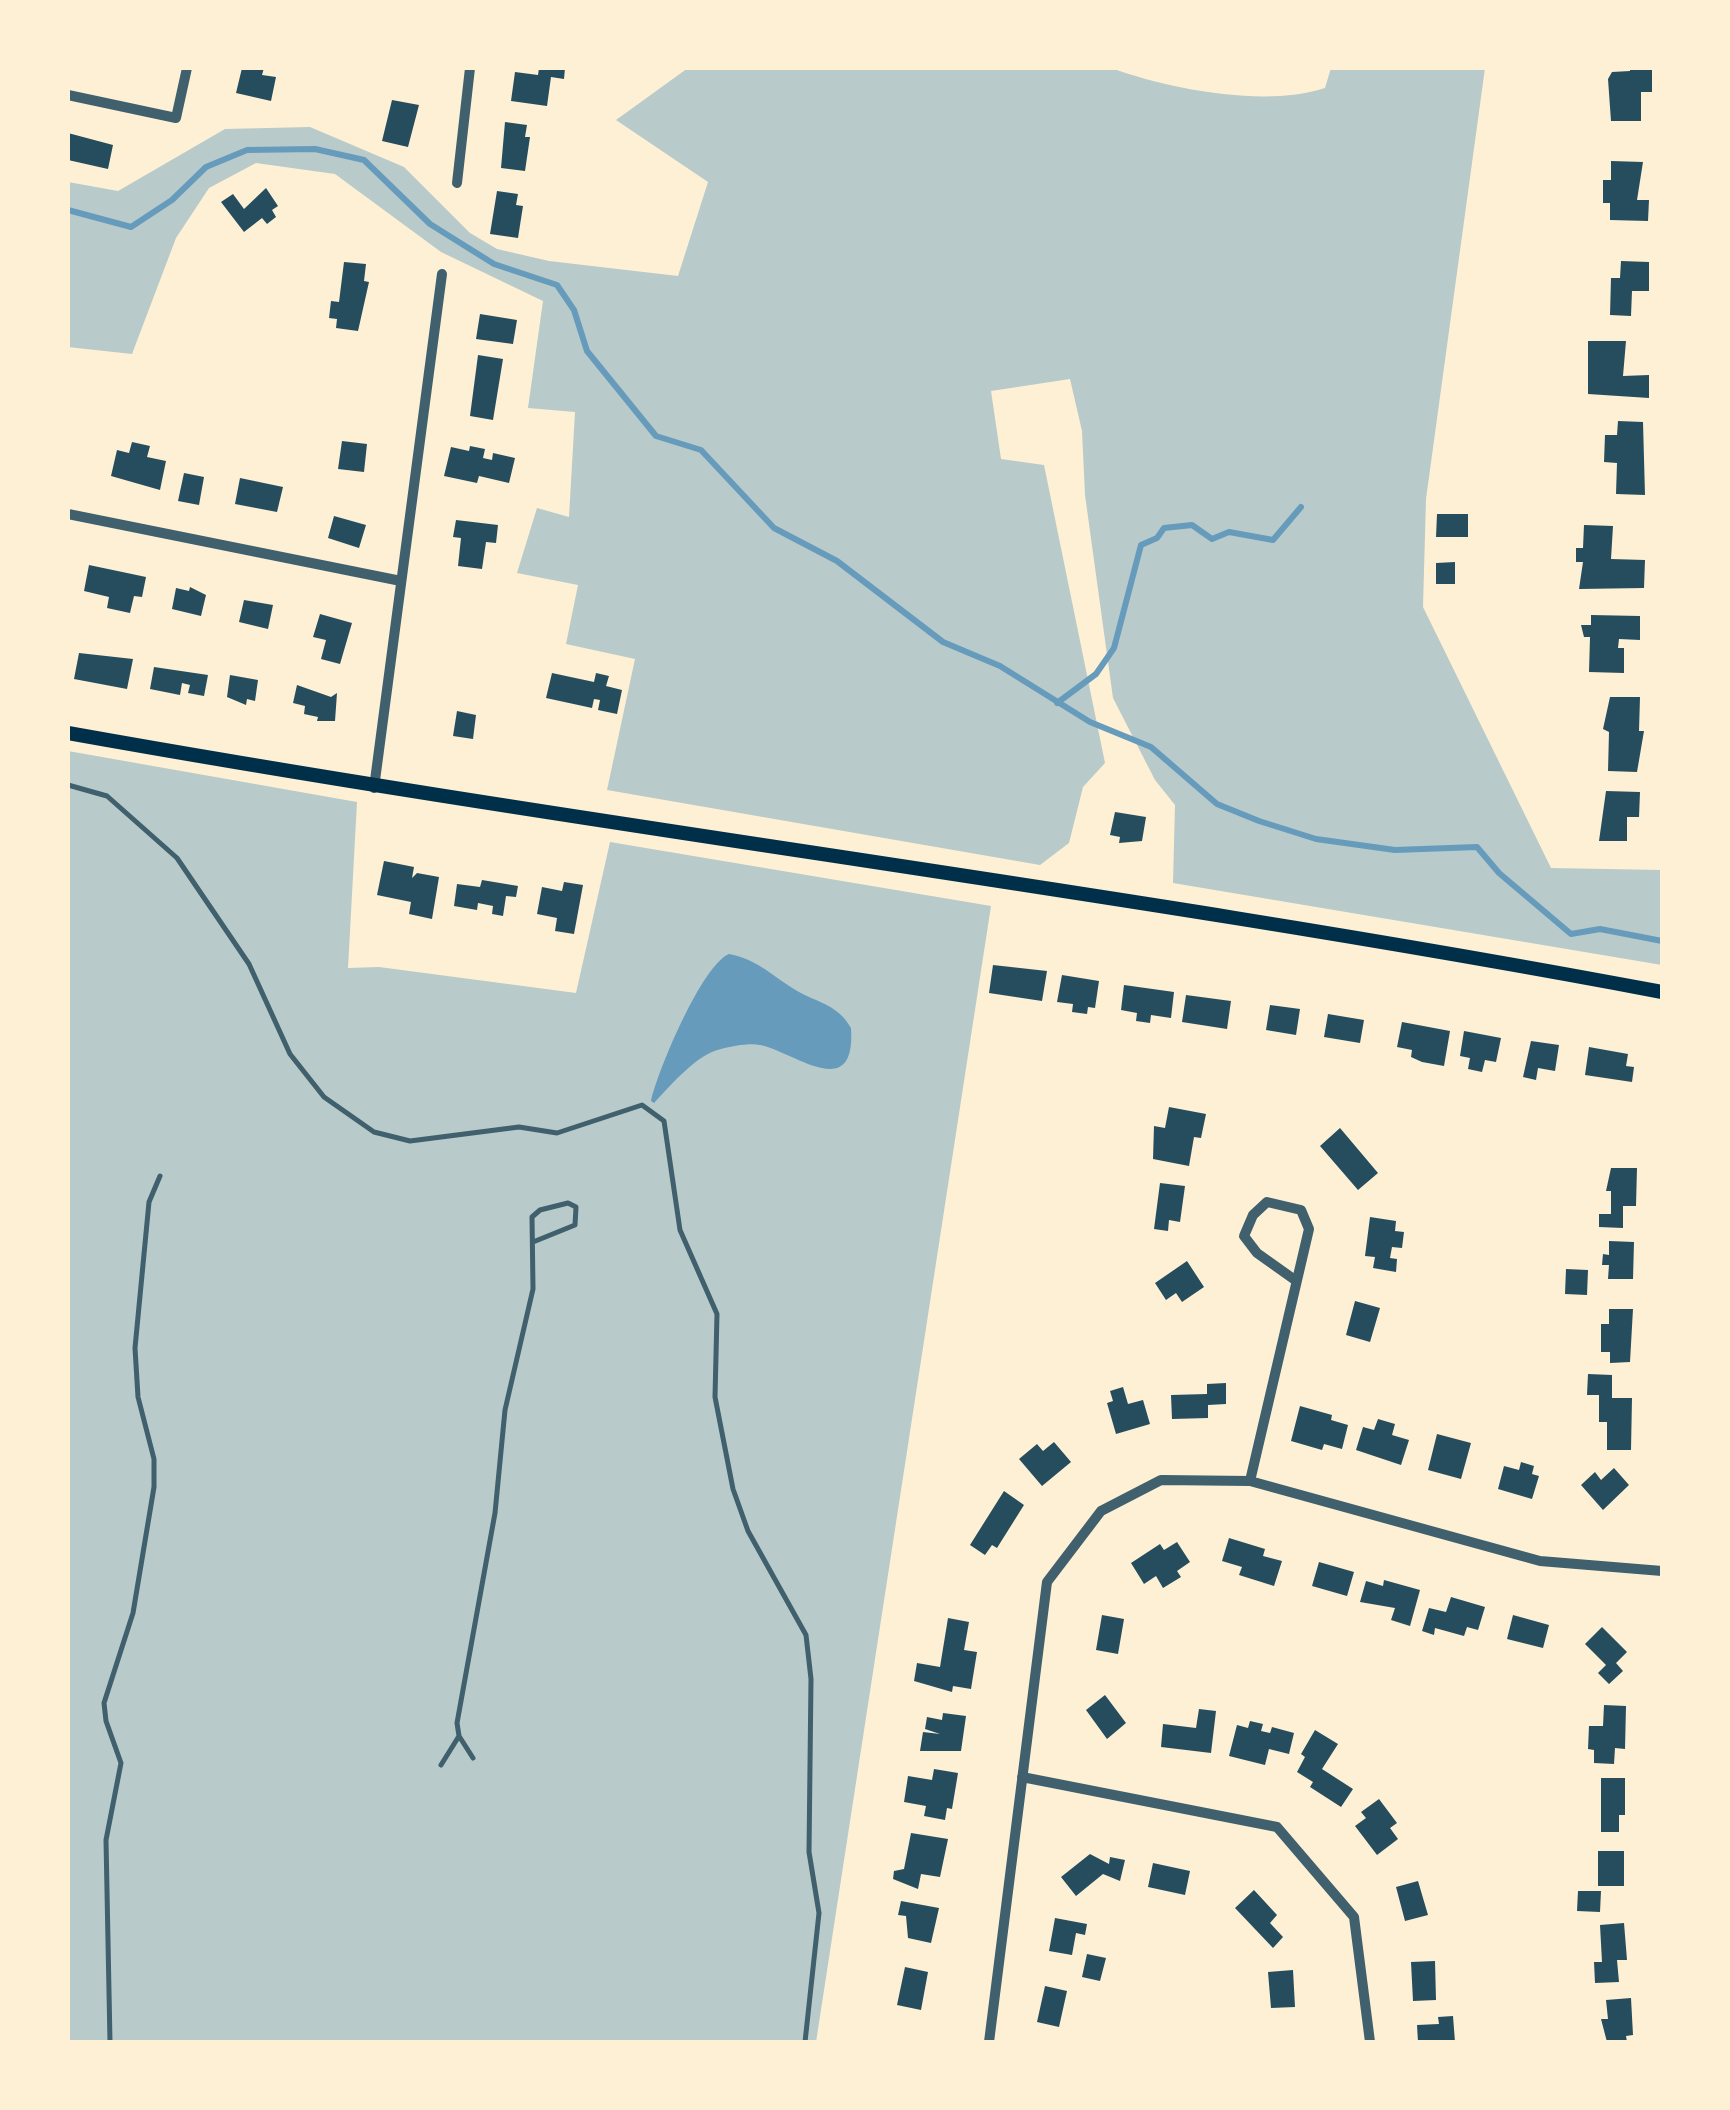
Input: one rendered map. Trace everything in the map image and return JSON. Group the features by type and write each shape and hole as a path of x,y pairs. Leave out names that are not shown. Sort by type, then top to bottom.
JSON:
{"main road":[{"path":"68,733 374,788 994,881 1662,992"}],"street":[{"path":"68,95 176,118 187,68"},
{"path":"457,182 470,68"},
{"path":"374,788 442,274"},
{"path":"68,514 400,580"},
{"path":"1250,1480 1286,1340 1295,1280 1309,1229 1301,1210 1267,1202 1253,1215 1244,1236 1257,1253 1295,1280"},
{"path":"989,2042 1047,1582 1101,1511 1161,1480 1250,1480 1540,1561 1662,1571"},
{"path":"1022,1777 1277,1827 1354,1917 1370,2042"}],"lane":[{"path":"68,786 107,796 177,858 249,964 290,1054 324,1097 374,1132 410,1140 519,1127 557,1133 642,1105 664,1122 680,1230 718,1314 715,1397 733,1489 748,1531 806,1635 811,1679 810,1852 819,1913 805,2042"},
{"path":"110,2042 106,1840 121,1763 104,1703 133,1613 154,1486 154,1458 138,1397 135,1348 142,1255 150,1202 160,1176"},
{"path":"441,1765 458,1736 494,1513 505,1410 533,1289 532,1218 540,1210 568,1203 576,1207 575,1225 533,1242"},
{"path":"458,1736 473,1758"}],"shaded area":[{"path":"688,68 1111,68 1189,89 1275,96 1325,88 1331,68 1485,68 1426,499 1423,607 1551,868 1662,870 1662,965 1173,883 1175,805 1155,780 1113,698 1085,495 1082,431 1070,379 991,391 1001,459 1044,465 1105,763 1083,787 1069,843 1040,865 607,790 635,659 566,644 578,585 517,573 537,508 569,517 575,412 528,408 543,301 441,252 335,174 256,163 209,188 176,238 132,354 68,347 68,182 118,191 225,129 310,127 404,167 470,233 497,249 549,261 678,276 708,182 616,120"},
{"path":"68,751 357,802 348,968 379,967 576,993 610,842 991,906 816,2042 68,2042"}],"water":[{"path":"729,954 758,965 840,1014 851,1028 850,1051 844,1064 833,1069 820,1068 760,1045 731,1047 712,1052 694,1064 654,1103 651,1101 655,1086 682,1020 706,977"}],"building":[{"path":"242,68 264,68 262,75 276,77 271,101 236,93"},
{"path":"539,68 565,68 564,79 551,77 547,106 511,101 515,72 538,75"},
{"path":"1652,68 1652,92 1641,92 1641,121 1611,121 1608,79 1612,72"},
{"path":"392,100 419,105 408,147 382,141"},
{"path":"505,122 527,125 525,137 530,137 525,171 501,168"},
{"path":"68,133 113,145 108,169 68,160"},
{"path":"1611,161 1643,162 1637,200 1649,200 1648,221 1610,220 1610,203 1603,203 1603,180 1611,180"},
{"path":"266,188 278,206 272,210 276,217 267,224 262,218 244,232 221,202 233,194 244,209"},
{"path":"497,191 518,194 516,205 523,206 518,238 490,234"},
{"path":"1621,261 1649,262 1649,291 1632,291 1631,316 1610,315 1611,278 1620,278"},
{"path":"344,262 366,264 364,281 369,282 358,331 336,328 337,319 329,318 331,301 339,302"},
{"path":"480,314 517,320 513,344 476,339"},
{"path":"1588,341 1626,341 1623,376 1649,375 1649,398 1588,394"},
{"path":"478,355 503,359 493,420 470,416"},
{"path":"1618,421 1643,422 1645,495 1616,494 1617,463 1604,462 1605,435 1617,435"},
{"path":"342,441 367,444 364,472 338,469"},
{"path":"132,442 150,446 147,457 166,461 160,490 111,476 117,450 129,453"},
{"path":"470,446 485,449 483,458 492,460 493,453 515,458 509,483 479,476 477,483 444,476 451,447 469,451"},
{"path":"184,473 204,477 199,505 178,501"},
{"path":"240,478 283,487 277,512 235,504"},
{"path":"1437,514 1468,514 1468,537 1436,537"},
{"path":"334,516 366,525 359,548 328,538"},
{"path":"456,520 498,525 496,543 486,542 482,569 458,566 461,538 453,537"},
{"path":"1584,525 1613,526 1611,559 1645,560 1644,588 1579,589 1583,562 1576,562 1576,548 1583,548"},
{"path":"1455,562 1455,584 1436,584 1436,563"},
{"path":"89,565 146,577 142,597 134,596 130,613 107,608 109,597 84,591"},
{"path":"190,587 206,595 201,616 172,609 176,588 189,591"},
{"path":"244,600 273,605 268,629 239,622"},
{"path":"320,614 352,623 340,664 321,659 326,640 313,637"},
{"path":"1591,615 1640,616 1640,640 1619,639 1618,648 1624,648 1624,673 1589,672 1590,637 1584,637 1581,625 1591,625"},
{"path":"79,653 133,659 127,689 74,679"},
{"path":"154,667 208,675 204,696 188,693 190,685 182,683 180,695 150,689"},
{"path":"552,673 594,682 596,673 609,676 606,686 622,690 617,714 598,710 600,700 594,699 592,708 546,698"},
{"path":"230,675 258,680 255,701 247,699 246,705 227,697"},
{"path":"297,685 331,697 337,693 335,721 317,721 318,717 304,714 305,706 293,703"},
{"path":"1610,697 1640,697 1639,731 1644,731 1637,772 1608,771 1609,732 1603,729"},
{"path":"457,711 476,715 473,739 453,736"},
{"path":"1606,791 1640,792 1639,817 1627,817 1627,841 1599,841"},
{"path":"1115,812 1146,817 1142,841 1119,843 1120,837 1110,835"},
{"path":"384,861 414,867 412,878 417,873 439,877 432,919 409,914 411,902 377,895"},
{"path":"482,880 518,886 516,897 506,896 503,916 492,914 493,906 478,903 477,910 454,906 457,884 480,887"},
{"path":"564,882 583,885 574,934 555,931 557,918 537,914 542,887 562,891"},
{"path":"993,965 1047,971 1042,1001 989,993"},
{"path":"1062,975 1099,981 1095,1008 1088,1007 1087,1014 1072,1012 1073,1004 1057,1002"},
{"path":"1124,985 1174,992 1171,1018 1151,1015 1150,1023 1136,1021 1137,1013 1121,1010"},
{"path":"1186,995 1231,1001 1227,1029 1182,1022"},
{"path":"1270,1005 1300,1009 1296,1035 1266,1030"},
{"path":"1328,1014 1364,1020 1360,1043 1324,1037"},
{"path":"1402,1022 1450,1031 1444,1066 1422,1062 1411,1057 1412,1050 1397,1047"},
{"path":"1464,1031 1501,1038 1496,1062 1485,1060 1482,1072 1468,1069 1470,1058 1460,1056"},
{"path":"1531,1041 1559,1045 1555,1071 1538,1068 1536,1080 1523,1077"},
{"path":"1589,1047 1628,1054 1626,1066 1634,1067 1632,1082 1585,1075"},
{"path":"1169,1107 1206,1114 1201,1138 1194,1137 1189,1166 1153,1159 1154,1126 1165,1128"},
{"path":"1340,1128 1378,1173 1358,1190 1320,1146"},
{"path":"1611,1168 1637,1168 1636,1206 1623,1206 1623,1228 1599,1227 1599,1214 1611,1214 1611,1191 1606,1191"},
{"path":"1160,1183 1185,1186 1180,1222 1169,1220 1168,1231 1154,1229"},
{"path":"1370,1217 1396,1221 1395,1231 1404,1232 1402,1248 1392,1247 1390,1258 1397,1259 1396,1272 1373,1268 1375,1257 1365,1256"},
{"path":"1609,1241 1634,1242 1633,1279 1608,1279 1609,1265 1602,1265 1603,1254 1609,1255"},
{"path":"1187,1261 1204,1287 1182,1302 1176,1293 1166,1300 1155,1283"},
{"path":"1566,1269 1588,1270 1587,1295 1565,1294"},
{"path":"1355,1301 1380,1308 1370,1342 1346,1335"},
{"path":"1609,1309 1633,1309 1630,1362 1610,1363 1610,1352 1601,1352 1601,1324 1609,1324"},
{"path":"1588,1374 1612,1375 1612,1398 1632,1398 1631,1450 1607,1450 1607,1422 1599,1422 1599,1395 1587,1395"},
{"path":"1226,1383 1226,1404 1208,1405 1208,1418 1172,1419 1171,1395 1207,1394 1207,1384"},
{"path":"1123,1387 1128,1404 1143,1400 1150,1424 1116,1434 1107,1403 1113,1401 1110,1391"},
{"path":"1300,1406 1332,1415 1331,1420 1348,1425 1342,1449 1324,1444 1322,1450 1291,1441"},
{"path":"1378,1419 1395,1424 1392,1435 1409,1440 1401,1465 1356,1450 1363,1427 1374,1430"},
{"path":"1437,1434 1471,1443 1461,1479 1428,1470"},
{"path":"1054,1442 1071,1462 1042,1486 1019,1459 1037,1444 1043,1451"},
{"path":"1521,1462 1534,1466 1532,1474 1539,1476 1532,1499 1498,1489 1504,1466 1519,1470"},
{"path":"1614,1468 1629,1485 1603,1510 1581,1485 1595,1472 1601,1480"},
{"path":"1004,1491 1024,1505 997,1548 992,1545 985,1555 970,1545"},
{"path":"1229,1538 1265,1549 1263,1556 1282,1561 1274,1586 1239,1575 1242,1567 1222,1561"},
{"path":"1177,1542 1190,1562 1177,1571 1181,1577 1163,1588 1156,1576 1144,1584 1131,1563 1160,1544 1164,1550"},
{"path":"1319,1562 1354,1572 1347,1596 1312,1586"},
{"path":"1384,1580 1420,1590 1410,1626 1391,1620 1395,1608 1360,1602 1366,1581 1383,1586"},
{"path":"1451,1597 1485,1607 1478,1630 1467,1627 1464,1636 1435,1628 1434,1635 1422,1631 1429,1608 1446,1612"},
{"path":"1102,1615 1124,1619 1118,1654 1096,1650"},
{"path":"1513,1615 1549,1625 1543,1648 1507,1639"},
{"path":"948,1618 969,1622 964,1650 977,1652 971,1689 953,1686 952,1692 914,1681 917,1663 940,1667"},
{"path":"1602,1627 1627,1652 1616,1663 1623,1671 1609,1684 1598,1673 1606,1665 1585,1644"},
{"path":"1105,1695 1126,1723 1107,1739 1086,1710"},
{"path":"1604,1705 1626,1706 1625,1749 1615,1748 1614,1764 1594,1763 1594,1750 1588,1749 1589,1726 1603,1726"},
{"path":"1199,1709 1216,1711 1211,1753 1161,1747 1163,1724 1196,1728"},
{"path":"943,1713 966,1716 961,1751 920,1751 923,1732 940,1734 925,1729 927,1717 942,1720"},
{"path":"1250,1721 1263,1724 1261,1731 1270,1733 1272,1727 1294,1733 1289,1754 1269,1749 1265,1765 1229,1756 1237,1725 1248,1728"},
{"path":"1315,1730 1338,1744 1322,1769 1353,1789 1341,1807 1310,1787 1313,1782 1297,1772 1305,1757 1301,1754"},
{"path":"934,1769 958,1773 952,1809 947,1808 945,1820 924,1816 926,1806 904,1802 908,1776 932,1780"},
{"path":"1601,1778 1625,1778 1625,1815 1619,1815 1619,1832 1601,1832"},
{"path":"1379,1799 1397,1823 1390,1828 1398,1839 1377,1855 1355,1826 1366,1818 1361,1812"},
{"path":"911,1833 948,1839 940,1877 921,1874 918,1889 893,1879 894,1871 904,1869"},
{"path":"1598,1851 1624,1851 1624,1886 1598,1886"},
{"path":"1090,1854 1109,1864 1110,1857 1125,1860 1120,1881 1103,1874 1076,1896 1061,1877"},
{"path":"1153,1863 1190,1871 1185,1895 1148,1887"},
{"path":"1418,1881 1428,1915 1405,1921 1396,1887"},
{"path":"1254,1890 1277,1915 1270,1923 1283,1937 1273,1948 1235,1908"},
{"path":"1578,1891 1601,1891 1600,1912 1577,1911"},
{"path":"901,1901 939,1908 931,1943 908,1938 906,1916 898,1915"},
{"path":"1055,1918 1087,1924 1085,1935 1076,1933 1072,1955 1049,1951"},
{"path":"1624,1923 1627,1960 1617,1960 1619,1982 1595,1983 1594,1962 1602,1962 1600,1925"},
{"path":"1087,1954 1106,1958 1100,1981 1082,1977"},
{"path":"1435,1961 1436,2000 1413,2001 1411,1962"},
{"path":"905,1967 928,1972 921,2010 897,2005"},
{"path":"1293,1970 1295,2007 1271,2008 1268,1972"},
{"path":"1045,1986 1067,1991 1059,2027 1037,2022"},
{"path":"1631,1998 1633,2035 1626,2036 1627,2042 1607,2042 1601,2019 1608,2019 1606,2000"},
{"path":"1453,2016 1455,2042 1418,2042 1417,2025 1439,2024 1438,2017"}],"waterway":[{"path":"68,210 131,227 172,200 206,167 247,150 315,149 364,160 430,224 494,264 557,285 574,310 587,351 656,436 701,450 774,528 837,561 943,642 1000,666 1090,722 1151,747 1217,804 1316,839 1395,850 1477,847 1499,873 1571,934 1600,929 1662,941"},
{"path":"1057,703 1096,674 1114,648 1141,545 1157,538 1164,528 1192,525 1212,539 1229,532 1273,540 1301,507"}]}
